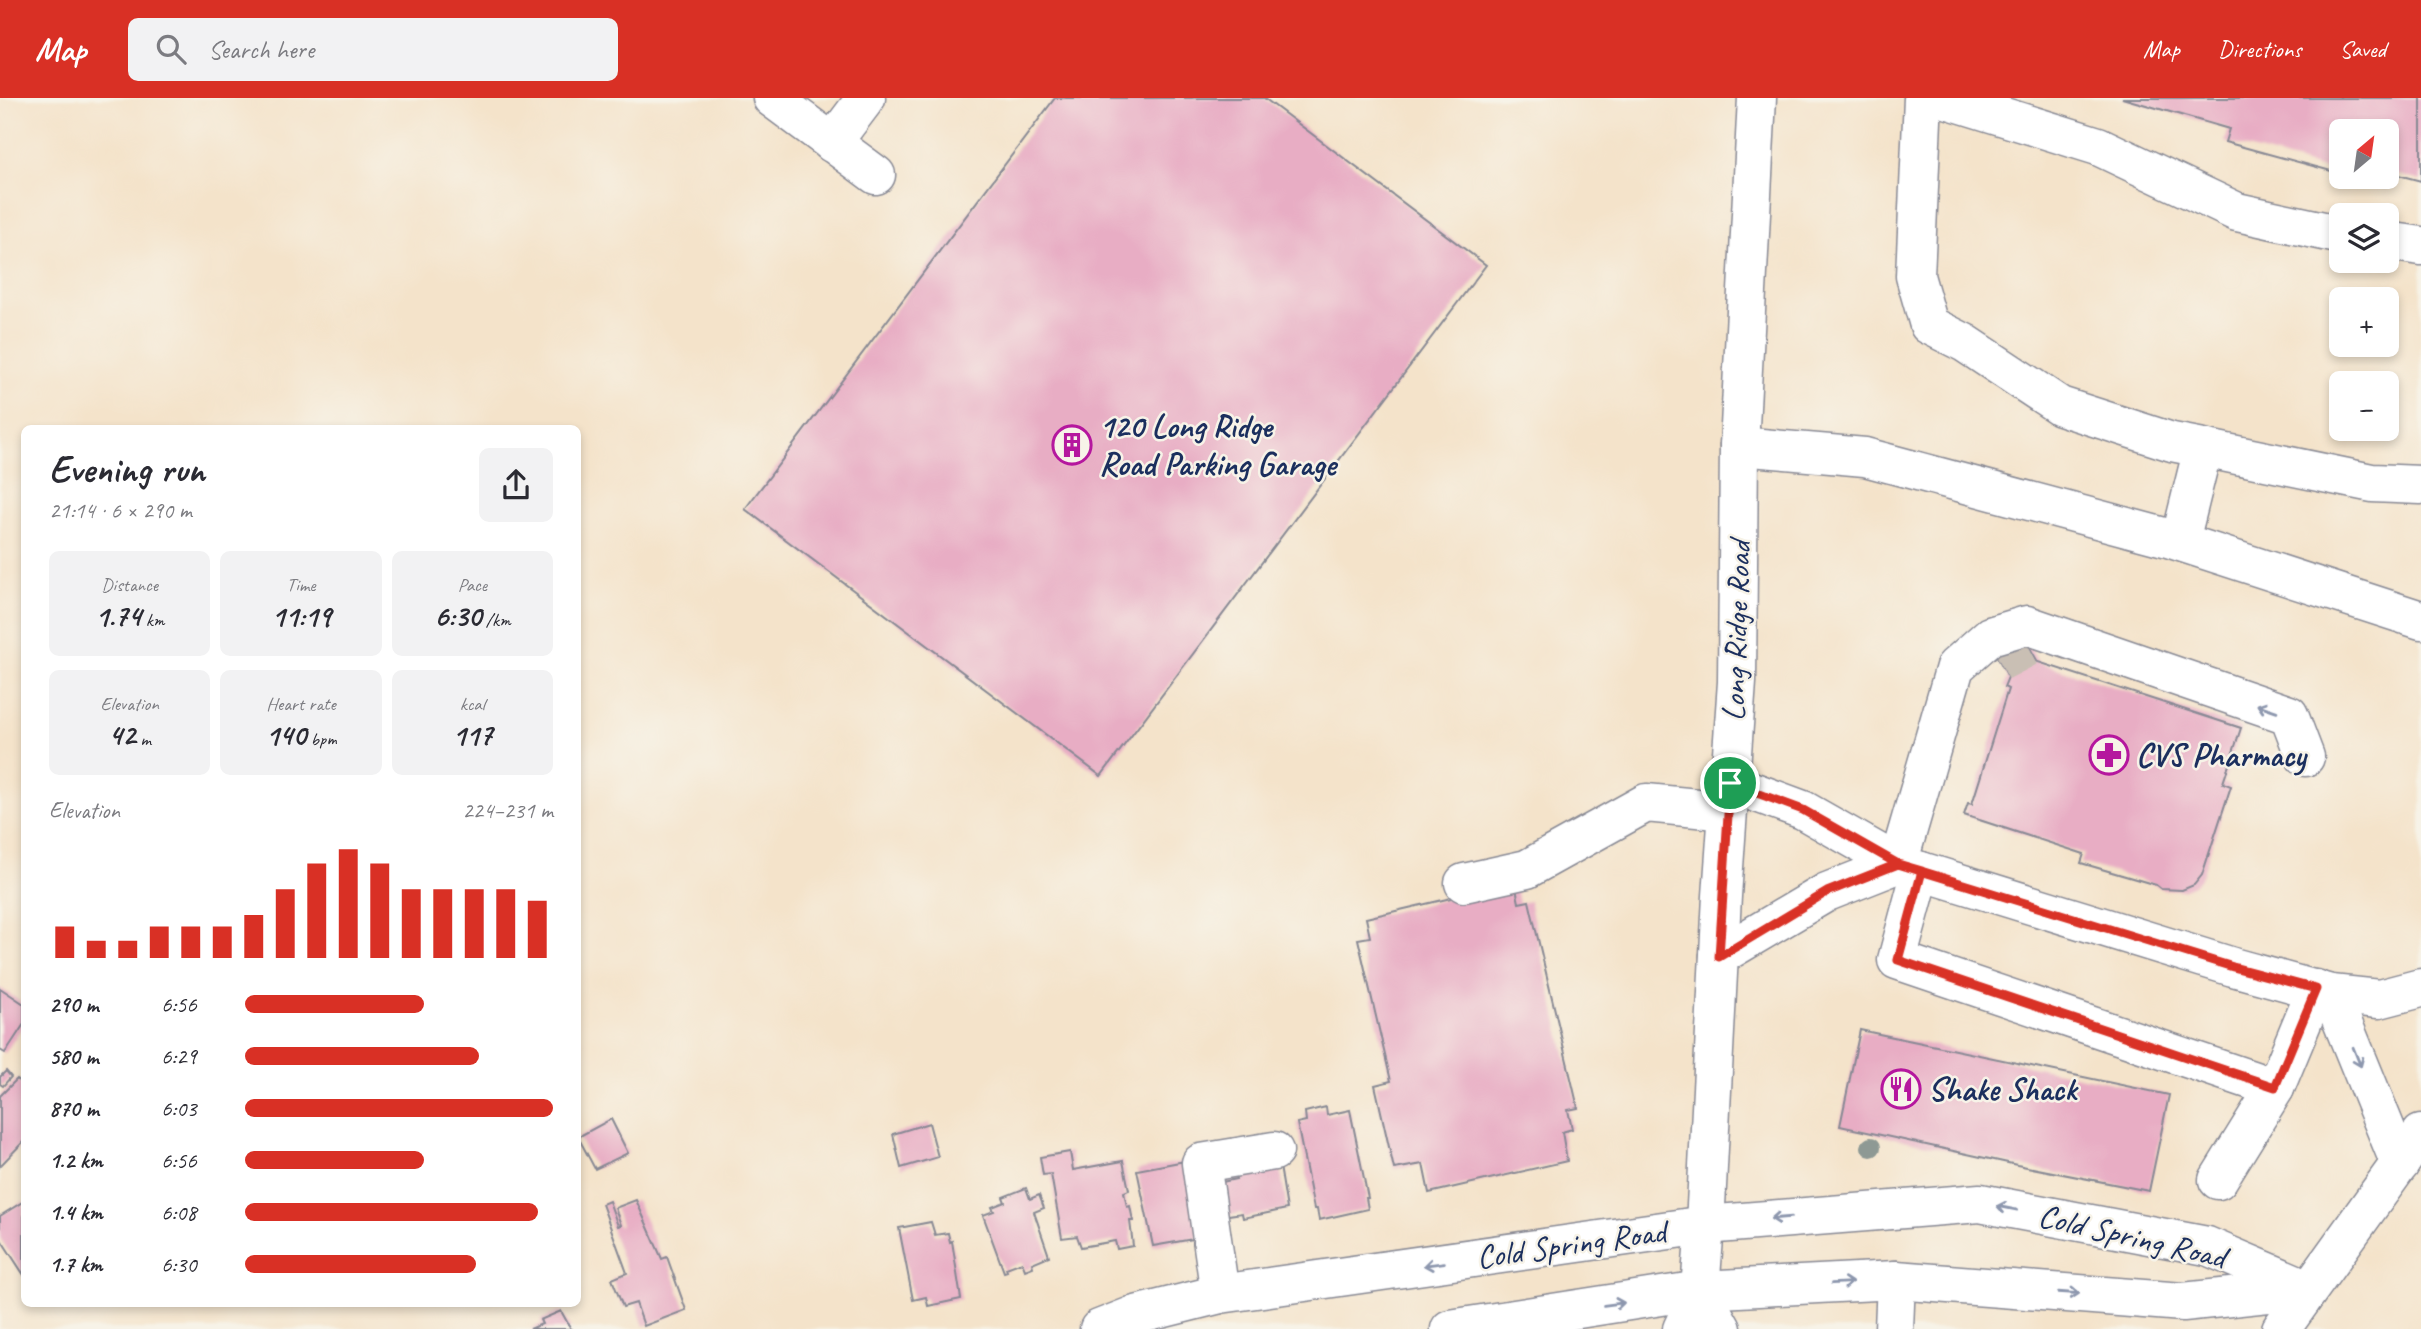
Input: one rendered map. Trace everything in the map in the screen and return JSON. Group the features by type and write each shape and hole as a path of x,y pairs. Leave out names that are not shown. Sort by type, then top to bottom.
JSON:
{"main road":[{"path":"772,98 876,175"},
{"path":"832,143 866,98"},
{"name":"Long Ridge Road","path":"1682,1329 1700,1290 1705,1225 1737,682 1739,446 1757,98"},
{"path":"1923,98 1915,276 1929,325 1965,343 2060,405 2172,442 2372,484 2421,485"},
{"path":"1943,98 2098,146 2237,212 2329,232"},
{"path":"2399,243 2421,246"},
{"path":"1739,446 1865,457 2180,541 2421,620"},
{"path":"2180,541 2203,449"},
{"path":"2275,1087 1898,960 1910,867 1955,667 1990,636 2029,642 2290,715 2305,757"},
{"path":"1464,883 1527,869 1646,803 1729,797 1803,810 1910,867 2220,964 2324,991 2379,999 2421,988"},
{"path":"1719,957 1827,892 1910,867"},
{"path":"2218,1180 2275,1087 2324,991"},
{"path":"2280,1329 2410,1149 2324,991"},
{"path":"1220,1294 1201,1163 1274,1151"},
{"name":"Cold Spring Road","path":"1099,1329 1132,1317 1220,1294 1705,1225 1980,1203 2207,1246 2308,1289"},
{"path":"1894,1329 1896,1280"},
{"name":"Cold Spring Road","path":"1450,1329 1700,1290 1896,1280 2183,1302 2308,1289"},
{"path":"1700,1290 1722,1329"}],"building":[{"name":"120 Long Ridge Road Parking Garage","path":"1055,98 1264,98 1486,265 1101,776 745,509"},
{"path":"2122,98 2421,98 2421,181 2399,175 2399,119 2329,119 2329,170 2225,142 2229,129"},
{"name":"CVS Pharmacy","path":"2021,632 2038,662 2241,728 2223,783 2231,786 2202,875 2194,885 2182,890 2161,889 2156,885 2081,863 2084,854 1964,815 1968,803 1972,804 2008,689 2004,687 2008,677 1992,647"},
{"path":"1515,883 1519,903 1529,901 1578,1108 1568,1110 1572,1129 1562,1132 1567,1161 1429,1193 1423,1164 1394,1169 1375,1085 1391,1081 1358,939 1370,937 1366,918"},
{"path":"0,988 21,1002 21,1029 5,1053 0,1050"},
{"path":"1860,1030 2169,1095 2149,1191 1840,1126"},
{"path":"6,1071 11,1077 3,1086 0,1084 0,1077"},
{"path":"17,1079 21,1084 21,1144 0,1166 0,1096"},
{"path":"1326,1107 1327,1115 1350,1110 1368,1209 1319,1220 1317,1209 1314,1209 1297,1123 1306,1121 1305,1112"},
{"path":"611,1119 628,1153 595,1169 581,1143 581,1135"},
{"path":"929,1123 938,1157 901,1168 893,1134"},
{"path":"1070,1152 1073,1170 1123,1161 1129,1190 1124,1192 1133,1221 1130,1221 1133,1246 1117,1249 1115,1241 1081,1247 1077,1236 1062,1238 1051,1174 1043,1175 1040,1157"},
{"path":"1279,1160 1287,1209 1243,1218 1242,1213 1228,1215 1222,1182 1236,1179 1234,1173"},
{"path":"1185,1161 1199,1238 1153,1246 1137,1170"},
{"path":"1026,1188 1030,1199 1039,1195 1044,1208 1034,1212 1049,1256 1032,1263 1033,1267 1025,1270 1022,1262 1006,1268 1007,1271 1004,1272 983,1215 994,1211 992,1207 1005,1202 1003,1197"},
{"path":"636,1200 662,1259 667,1257 686,1310 644,1326 636,1303 623,1307 612,1279 627,1273 602,1204 609,1201 618,1226 621,1225 615,1208"},
{"path":"21,1203 21,1270 0,1238 0,1216"},
{"path":"931,1222 935,1235 948,1233 950,1242 952,1241 961,1299 928,1306 926,1297 913,1300 899,1228"},
{"path":"561,1311 571,1329 530,1329 542,1324 540,1320"}],"tunnel":[{"path":"2000,662 2029,647"}],"place":[{"name":"120 Long Ridge Road Parking Garage","path":"1072,445"},
{"name":"CVS Pharmacy","path":"2109,755"},
{"name":"Shake Shack","path":"1901,1089"}],"route":[{"path":"1730,783 1719,957 1827,892 1898,864 2109,930 2316,989 2275,1087 1898,960 1922,871 1898,864 1803,810 1730,783"}]}
